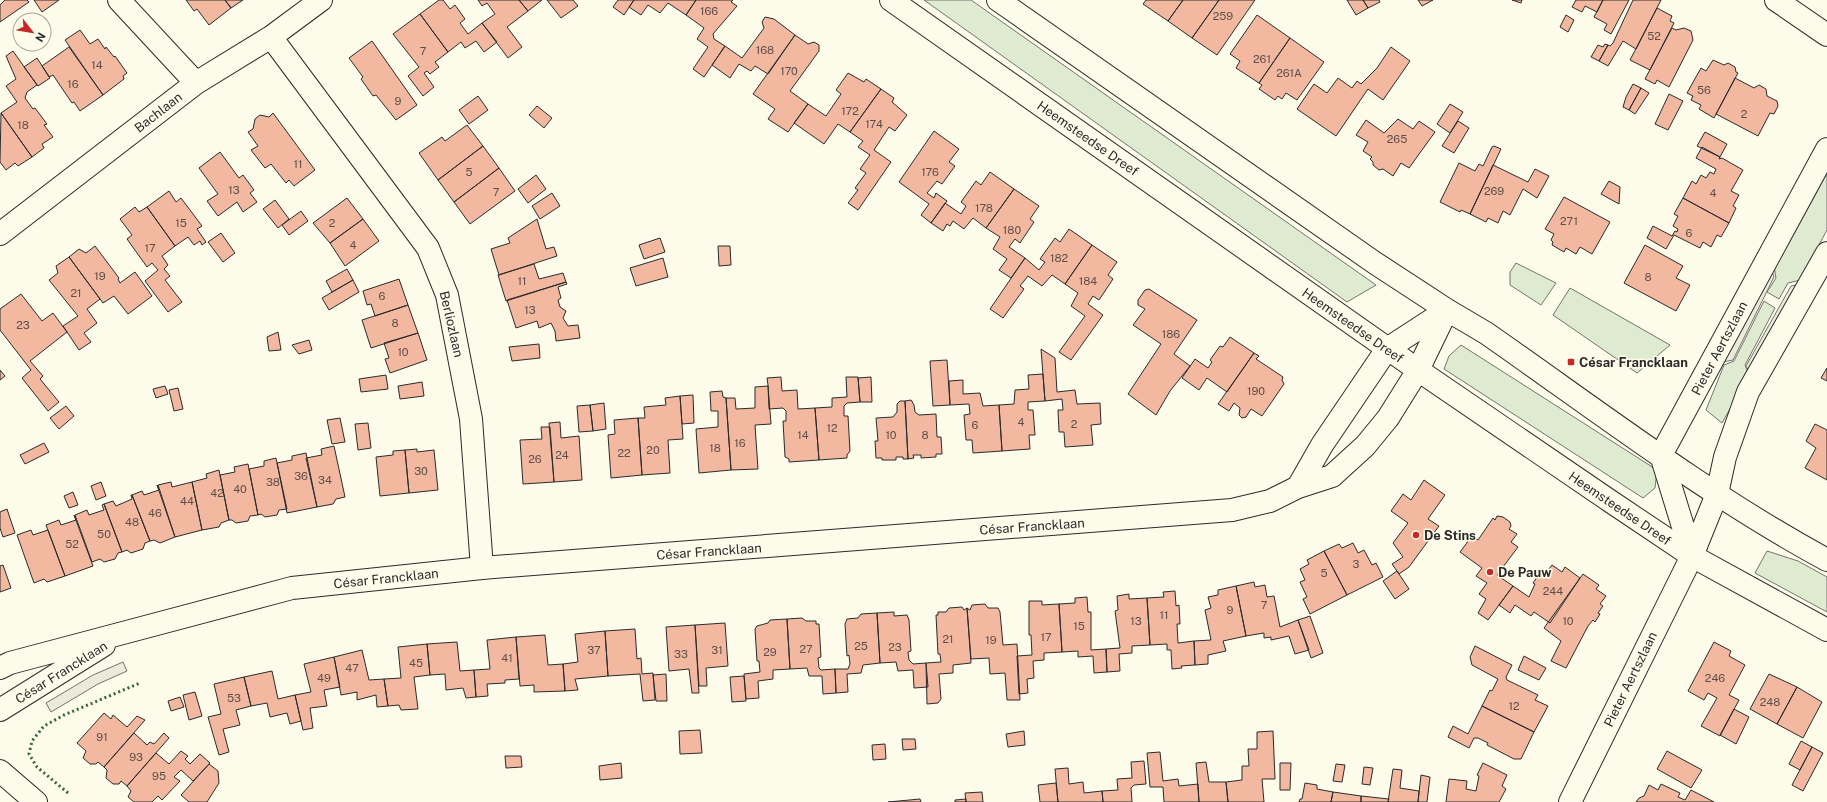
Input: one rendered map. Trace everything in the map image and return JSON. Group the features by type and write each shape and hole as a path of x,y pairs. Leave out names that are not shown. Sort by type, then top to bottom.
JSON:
{"main road":[{"path":"119,0 196,83"},
{"name":"Bachlaan","path":"0,234 196,83 271,37 322,0"},
{"name":"Heemsteedse Dreef","path":"891,0 1387,349 1692,556 1827,630"},
{"path":"998,0 1375,263 1446,310 1486,333 1717,494 1781,535 1827,560"},
{"path":"1776,0 1827,35"},
{"name":"Berliozlaan","path":"271,37 428,248 447,295 471,419 482,568"},
{"name":"Pieter Aertszlaan","path":"1661,455 1827,149"},
{"name":"Pieter Aertszlaan","path":"1570,802 1692,556 1717,494 1725,457 1748,392 1827,253"},
{"path":"1298,487 1322,444 1387,349 1446,310"},
{"name":"César Francklaan","path":"0,668 10,663 292,588 482,568 1232,510 1270,500 1298,487 1332,476 1365,446 1388,418 1418,370 1446,310"},
{"path":"1661,455 1692,556"},
{"name":"César Francklaan","path":"0,710 122,634"},
{"path":"0,771 36,802"}],"green space":[{"path":"924,0 971,0 1376,285 1347,302"},
{"path":"1827,168 1827,230 1800,280 1788,283 1779,299 1767,292 1776,278 1774,266"},
{"path":"1516,263 1556,283 1541,305 1510,285 1510,272"},
{"path":"1570,288 1670,345 1637,373 1553,315"},
{"path":"1764,301 1775,308 1745,365 1749,375 1722,423 1706,410 1724,365 1734,361"},
{"path":"1461,345 1657,470 1655,488 1643,498 1444,369 1449,356"},
{"path":"1767,551 1798,561 1827,577 1827,612 1755,573"}],"shaded area":[{"path":"1771,267 1774,277 1733,360 1723,362"},
{"path":"1800,284 1750,374 1746,366 1791,286"},
{"path":"123,662 127,671 98,684 51,712 46,703 93,675"}],"building":[{"path":"5,0 27,0 29,2 14,12 12,12 12,14 0,22 0,5"},
{"path":"34,0 59,0 42,12"},
{"path":"186,0 225,0 231,8 209,25 197,9 194,11"},
{"path":"225,0 243,0 231,8"},
{"path":"439,0 443,0 450,9 455,5 465,19 460,23 468,34 482,23 497,42 484,52 476,41 465,48 461,42 448,52 420,14"},
{"path":"478,0 519,0 528,11 507,27 522,47 508,58 482,23 495,14 487,3 482,6"},
{"path":"519,0 542,0 528,11"},
{"path":"547,0 573,0 578,6 561,18"},
{"path":"618,0 634,0 624,15 613,7"},
{"path":"634,0 696,0 686,15 668,3 660,13 648,5 641,15 629,7"},
{"path":"696,0 733,0 731,2 737,6 713,34 714,39 725,46 704,77 693,69 708,47 697,39 704,28 686,15"},
{"path":"1146,0 1183,0 1168,21 1143,4"},
{"path":"1183,0 1219,0 1192,38 1168,21"},
{"path":"1219,0 1255,0 1217,55 1192,38"},
{"path":"1347,0 1363,0 1368,8 1356,15"},
{"path":"1363,0 1379,0 1380,2 1368,8"},
{"path":"1418,0 1433,0 1422,6"},
{"path":"1512,0 1522,0 1521,3"},
{"path":"1576,0 1603,0 1597,12 1585,6 1582,12 1572,7"},
{"path":"1603,0 1629,0 1611,34 1604,30 1607,24 1594,17"},
{"path":"1633,0 1661,0 1636,49 1623,41 1608,66 1599,61 1608,45 1610,46 1613,43"},
{"path":"1657,8 1672,16 1670,21 1674,23 1650,70 1630,60"},
{"path":"420,14 448,52 435,62 439,67 430,74 427,71 424,73 434,87 423,96 408,76 419,67 393,34"},
{"path":"1257,15 1290,38 1259,83 1236,68 1240,61 1230,54"},
{"path":"1566,15 1574,20 1568,32 1560,27"},
{"path":"765,17 774,19 795,35 768,74 755,66 751,71 739,64 730,78 712,65 725,46 742,58 764,28 762,22"},
{"path":"1672,28 1676,30 1684,28 1691,31 1693,40 1669,87 1657,80 1655,84 1645,79"},
{"path":"80,30 90,44 98,39 105,49 106,47 114,57 115,56 127,73 123,76 124,79 103,95 65,40"},
{"path":"795,35 808,44 814,42 819,45 819,51 790,91 808,104 788,132 768,119 775,109 753,94"},
{"path":"1290,38 1324,62 1297,100 1286,93 1282,99 1278,96 1275,100 1259,89 1262,85 1259,83"},
{"path":"372,41 417,105 396,120 376,95 373,96 361,79 363,77 349,58"},
{"path":"1605,44 1608,45 1599,61 1591,57 1598,45 1603,47"},
{"path":"69,47 103,95 80,111 74,102 72,103 53,75 49,77 42,66"},
{"path":"1391,47 1410,61 1383,100 1368,89 1336,136 1297,109 1314,84 1327,93 1338,78 1352,88 1357,81 1361,84 1377,68"},
{"path":"14,52 37,85 27,92 25,98 47,124 44,125 53,137 42,144 44,148 32,157 1,113 17,102 6,86 16,79 6,56"},
{"path":"37,58 50,78 38,86 24,67"},
{"path":"1713,60 1724,65 1728,63 1735,67 1736,72 1738,73 1714,118 1699,109 1701,105 1691,100 1693,96 1687,93 1701,68 1706,71"},
{"path":"848,73 864,82 866,79 881,89 850,132 838,124 824,144 794,123 808,104 826,116 841,94 836,90"},
{"path":"1735,78 1754,88 1759,85 1766,89 1767,96 1777,101 1778,106 1774,114 1770,113 1758,136 1716,114"},
{"path":"1633,84 1641,88 1629,110 1623,107 1626,97"},
{"path":"1641,88 1649,93 1635,114 1629,110"},
{"path":"881,89 894,98 892,102 907,115 895,131 889,127 874,150 891,162 858,210 848,203 858,190 855,188 866,173 860,169 870,155 858,147 863,141 850,132"},
{"path":"1669,94 1683,101 1668,130 1655,124"},
{"path":"478,96 488,110 469,124 459,110"},
{"path":"1450,104 1463,112 1450,133 1437,124"},
{"path":"537,106 552,118 544,128 529,115"},
{"path":"1,113 32,157 18,166 15,163 6,170 0,162"},
{"path":"273,113 315,170 294,186 289,180 286,183 271,164 265,168 251,150 258,146 248,132 253,129 255,119 260,115 269,117"},
{"path":"1398,119 1413,129 1419,121 1435,132 1409,168 1401,163 1393,176 1383,169 1379,170 1373,165 1373,162 1370,159 1372,157 1363,151 1368,142 1356,135 1366,120 1384,133"},
{"path":"1458,121 1469,128 1454,153 1442,146"},
{"path":"467,125 483,146 438,180 419,153 442,137 445,141"},
{"path":"934,131 959,149 949,162 955,166 942,184 937,181 927,193 934,198 936,193 947,201 931,223 921,215 929,204 899,182"},
{"path":"1705,132 1727,144 1720,157 1697,146"},
{"path":"483,146 499,168 454,202 438,180"},
{"path":"1494,146 1501,149 1470,214 1461,210 1460,212 1440,202 1459,163 1475,171 1479,164 1483,166 1492,147"},
{"path":"1702,147 1720,157 1719,159 1722,158 1743,170 1731,191 1739,195 1733,206 1736,208 1729,223 1683,198 1692,181 1696,184 1701,175 1706,178 1710,172 1714,174 1716,169 1696,158"},
{"path":"220,152 239,178 243,175 254,190 250,193 257,202 243,212 237,202 218,216 207,201 218,194 199,168"},
{"path":"1493,165 1528,182 1535,169 1549,176 1537,198 1523,189 1510,215 1503,211 1498,223 1488,218 1486,222 1470,214"},
{"path":"499,168 515,191 470,224 454,202"},
{"path":"990,172 1014,189 986,228 973,218 964,229 953,221 950,226 947,224 943,231 931,223 945,203 961,214 966,206 961,202 976,181 981,185"},
{"path":"536,175 546,189 528,203 518,189"},
{"path":"1609,181 1620,187 1619,204 1601,194"},
{"path":"1014,189 1039,206 1030,219 1034,222 1020,243 1015,239 1009,247 1025,258 1011,278 999,270 1007,259 993,249 1000,237 986,228"},
{"path":"169,191 176,202 181,198 202,226 197,229 206,242 202,245 200,241 194,245 188,237 175,246 147,207"},
{"path":"552,193 560,206 540,219 532,206"},
{"path":"1564,197 1610,222 1592,254 1580,247 1576,254 1566,248 1564,252 1552,245 1553,242 1551,240 1554,234 1545,229"},
{"path":"347,198 363,219 330,243 313,223"},
{"path":"1683,198 1729,223 1721,237 1717,235 1711,247 1703,242 1700,248 1674,235 1666,249 1647,238 1653,226 1672,236 1675,231 1677,232 1678,229 1673,226 1678,216 1674,214"},
{"path":"275,200 289,219 278,228 263,209"},
{"path":"135,207 139,212 147,207 175,246 162,256 168,265 164,269 170,276 165,280 182,302 168,312 145,281 158,270 152,263 147,267 127,239 132,235 120,219"},
{"path":"301,211 308,221 289,235 282,225"},
{"path":"363,219 379,241 345,266 330,243"},
{"path":"537,219 546,249 554,247 557,256 499,275 491,249 510,243 508,238"},
{"path":"1069,229 1092,245 1065,284 1052,275 1042,286 1028,276 1020,286 1024,289 1003,318 990,309 1025,258 1039,270 1045,262 1040,259 1055,238 1060,242"},
{"path":"221,233 235,253 223,262 208,242"},
{"path":"660,238 665,252 644,259 639,245"},
{"path":"1092,245 1117,262 1108,275 1113,279 1099,300 1093,296 1088,304 1103,315 1071,360 1059,352 1085,316 1071,306 1078,293 1065,284"},
{"path":"1645,245 1683,266 1676,278 1690,285 1676,311 1624,283"},
{"path":"95,246 119,278 120,283 135,272 152,296 128,314 114,296 103,303 69,257 79,249 86,253"},
{"path":"718,246 730,246 731,265 719,266"},
{"path":"69,257 100,299 87,309 97,323 84,333 91,342 79,350 63,326 78,316 49,280 58,273 56,266"},
{"path":"663,258 668,277 636,286 630,268"},
{"path":"534,264 539,279 563,273 566,282 506,301 498,275"},
{"path":"347,269 353,280 332,292 326,281"},
{"path":"399,279 408,305 375,316 371,304 367,305 363,291"},
{"path":"353,280 359,292 329,310 322,298"},
{"path":"566,282 567,284 558,287 561,298 558,300 560,307 566,311 563,318 568,326 578,325 580,338 556,341 555,331 551,323 539,328 537,321 516,328 507,300"},
{"path":"1149,289 1197,320 1174,354 1190,366 1170,391 1156,415 1128,394 1161,344 1133,325 1145,309 1138,305 1138,300 1145,290"},
{"path":"21,294 42,321 53,313 67,332 30,361 43,376 40,379 59,402 48,411 22,378 31,370 0,330 0,309"},
{"path":"408,305 418,333 371,348 362,320"},
{"path":"278,332 281,350 269,351 267,337"},
{"path":"418,333 427,360 390,373 385,359 389,358 384,343"},
{"path":"1230,337 1254,353 1227,392 1207,378 1199,390 1182,378 1195,359 1208,368 1212,362 1210,360 1220,346 1223,347"},
{"path":"309,340 312,350 299,354 292,345"},
{"path":"539,344 540,358 512,361 509,347"},
{"path":"1041,349 1055,358 1057,392 1075,390 1077,404 1100,403 1101,424 1091,425 1093,445 1065,447 1064,432 1059,432 1058,410 1063,410 1062,399 1045,401"},
{"path":"1254,353 1259,356 1256,359 1283,377 1282,380 1284,384 1262,416 1251,409 1246,417 1242,418 1239,415 1240,408 1234,403 1229,411 1218,404"},
{"path":"947,360 950,405 933,406 930,361"},
{"path":"1827,368 1827,381 1821,378"},
{"path":"0,370 5,376 0,380"},
{"path":"1043,374 1045,401 1028,402 1028,410 1033,410 1035,435 1029,435 1030,449 1002,451 999,405 1014,404 1015,390 1029,389 1028,375"},
{"path":"386,375 388,389 361,392 359,379"},
{"path":"781,377 782,391 797,390 798,409 815,408 819,460 789,462 789,459 785,457 783,421 786,421 786,411 783,408 769,409 767,378"},
{"path":"846,377 858,377 860,402 847,403 844,406 844,416 848,416 850,451 847,458 819,460 815,408 832,407 832,398 847,397"},
{"path":"871,377 872,402 860,402 858,378"},
{"path":"963,380 963,394 980,393 983,406 999,405 1002,451 973,453 972,440 966,440 964,415 970,414 969,404 950,405 949,381"},
{"path":"422,382 424,396 400,399 398,386"},
{"path":"165,386 168,394 156,398 153,389"},
{"path":"768,386 771,424 755,425 758,469 731,470 726,398 735,398 736,409 755,408 755,387"},
{"path":"178,388 183,409 174,411 169,390"},
{"path":"722,391 723,397 726,398 731,470 699,473 696,429 718,427 718,411 711,411 710,392"},
{"path":"693,395 694,423 682,424 680,396"},
{"path":"680,396 683,439 668,440 670,473 642,475 638,418 645,418 644,407 666,405 665,398"},
{"path":"911,400 914,405 915,412 919,415 936,414 937,437 941,437 942,454 936,454 936,457 921,458 921,455 913,455 914,458 908,459 905,401"},
{"path":"900,401 905,401 908,459 903,459 903,457 896,457 896,460 882,460 882,458 876,458 875,441 878,441 876,418 893,417 897,412 897,404"},
{"path":"604,403 606,429 593,431 590,405"},
{"path":"590,405 593,431 579,432 577,406"},
{"path":"66,406 74,416 59,429 50,418"},
{"path":"340,418 345,442 332,444 327,420"},
{"path":"638,418 642,475 611,478 608,435 615,434 614,420"},
{"path":"560,422 561,438 579,436 582,480 554,482 549,423"},
{"path":"368,423 371,448 358,450 355,424"},
{"path":"1815,424 1827,430 1827,480 1805,468 1816,448 1806,441"},
{"path":"541,427 550,427 554,482 523,484 520,440 542,439"},
{"path":"44,443 49,452 25,464 20,455"},
{"path":"334,446 345,497 336,499 333,504 317,507 306,458 322,455 321,449"},
{"path":"417,449 417,452 434,450 438,490 409,493 405,450"},
{"path":"405,450 409,493 380,496 376,457 393,455 393,451"},
{"path":"306,453 317,507 287,513 277,463 292,460 292,456"},
{"path":"276,458 287,509 279,510 277,515 265,517 261,514 258,515 249,469 264,466 264,461"},
{"path":"248,464 258,515 250,516 248,521 236,523 229,520 220,475 235,472 234,467"},
{"path":"219,470 229,520 221,523 219,527 202,530 192,482 207,478 206,474"},
{"name":"De Stins","path":"1424,480 1445,495 1428,519 1439,526 1409,567 1399,574 1392,564 1403,557 1393,543 1408,523 1391,511 1403,494 1411,500"},
{"path":"101,482 106,496 96,500 91,486"},
{"path":"171,482 172,487 192,482 202,530 175,537 158,485"},
{"path":"159,490 175,537 160,543 154,540 150,541 132,495 142,491 144,495"},
{"path":"73,492 78,505 69,508 64,496"},
{"path":"131,495 150,541 145,543 143,549 131,553 127,550 122,552 104,504 113,501 116,506 132,499"},
{"path":"104,504 122,552 118,553 115,559 104,562 100,559 92,562 75,515 87,510 89,515 104,510 102,505"},
{"path":"7,509 15,533 3,537 0,528 0,512"},
{"name":"De Pauw","path":"1497,516 1503,517 1510,522 1511,526 1509,529 1517,534 1511,542 1518,547 1497,575 1513,586 1488,620 1478,613 1486,599 1479,594 1487,583 1476,576 1482,568 1460,552 1472,536 1478,540 1493,518 1495,520"},
{"path":"59,520 61,525 76,520 93,566 65,576 46,525"},
{"path":"31,530 33,535 48,530 65,576 47,582 44,579 34,583 17,535"},
{"path":"1353,543 1358,553 1364,550 1372,565 1376,563 1383,577 1347,595 1324,551 1339,544 1342,548"},
{"path":"1324,551 1347,595 1310,614 1303,599 1307,597 1300,582 1305,580 1300,569 1309,564 1307,560"},
{"path":"3,565 11,588 0,592 0,566"},
{"path":"1552,565 1562,572 1565,567 1580,578 1550,623 1534,612 1531,616 1515,605 1510,613 1499,605 1513,586 1529,597 1535,584 1533,583 1538,576 1540,577 1543,572 1545,574"},
{"path":"1397,571 1409,589 1395,599 1383,581"},
{"path":"1583,574 1599,585 1596,589 1606,596 1600,604 1603,606 1598,613 1600,614 1595,622 1593,620 1588,626 1566,668 1551,661 1561,641 1544,628"},
{"path":"1254,582 1255,587 1265,585 1267,597 1274,596 1280,627 1298,620 1309,650 1295,654 1289,636 1271,640 1271,637 1264,638 1264,633 1246,636 1236,586"},
{"path":"1236,586 1246,636 1223,641 1226,651 1208,655 1208,664 1195,665 1194,641 1211,640 1205,610 1211,608 1208,597 1218,595 1218,590"},
{"path":"1175,591 1176,606 1179,605 1180,624 1177,624 1178,643 1194,641 1195,665 1181,666 1182,668 1172,669 1171,650 1167,650 1167,644 1150,645 1147,598 1164,597 1163,592"},
{"path":"1129,594 1129,599 1147,598 1150,645 1132,646 1132,653 1119,654 1120,671 1107,672 1106,649 1120,648 1115,611 1118,610 1117,596"},
{"path":"1087,597 1088,612 1091,612 1091,650 1106,649 1107,672 1094,673 1093,656 1078,657 1078,651 1062,652 1059,604 1075,603 1075,598"},
{"path":"1029,601 1042,601 1042,605 1059,604 1062,652 1044,653 1044,660 1033,661 1034,678 1027,679 1028,693 1019,694 1017,656 1032,655 1031,635 1029,635"},
{"path":"985,604 988,608 998,608 1000,612 1003,645 1017,644 1020,700 1007,700 1005,673 990,674 989,658 971,659 967,608 970,610 972,605"},
{"path":"962,607 964,610 967,608 971,663 953,665 953,673 939,674 941,699 938,703 927,704 926,663 941,662 940,654 938,654 936,615 938,615 938,612 946,612 949,608"},
{"path":"894,612 894,616 907,615 909,620 911,651 908,652 909,660 913,664 926,663 928,687 914,688 913,670 898,671 896,662 880,663 877,613"},
{"path":"877,613 880,663 863,665 861,673 847,674 848,692 836,693 835,669 848,669 850,664 849,655 847,656 845,624 847,619 858,618 861,614"},
{"path":"1310,616 1323,653 1311,658 1298,620"},
{"path":"802,618 806,621 816,621 816,624 819,624 821,657 818,658 819,668 821,670 835,669 836,693 823,694 822,676 809,676 807,668 790,669 787,619"},
{"path":"787,619 790,669 773,670 773,679 758,681 759,698 746,699 744,674 760,672 759,661 757,661 755,629 757,626 768,623 770,620"},
{"path":"725,623 728,666 706,668 707,686 699,686 695,625"},
{"path":"695,625 699,693 692,693 689,669 669,671 666,627"},
{"path":"635,629 637,659 641,658 642,674 653,673 655,700 643,701 640,674 608,676 605,631"},
{"path":"605,631 608,676 575,679 578,690 565,691 563,664 578,662 575,634"},
{"path":"545,635 548,665 563,664 565,691 534,692 534,685 520,686 516,637"},
{"path":"516,637 519,679 505,680 505,683 487,684 488,696 476,697 474,670 490,669 487,640"},
{"path":"457,642 460,671 474,670 476,697 466,698 463,688 446,690 445,674 430,675 427,644"},
{"path":"1714,642 1731,651 1729,656 1745,665 1729,695 1739,700 1720,736 1701,726 1717,698 1708,693 1704,700 1688,691"},
{"path":"427,644 430,675 414,677 418,709 401,710 399,705 388,706 384,679 401,678 398,647"},
{"path":"1475,646 1512,665 1506,677 1507,680 1538,695 1535,700 1548,706 1534,732 1482,706 1490,690 1492,691 1498,679 1472,665 1470,657"},
{"path":"362,650 369,680 384,679 388,706 377,707 376,695 357,700 357,692 341,695 334,657"},
{"path":"1524,656 1546,668 1539,680 1518,670"},
{"path":"334,657 340,687 324,690 327,706 310,708 313,728 303,730 295,695 311,692 304,664"},
{"path":"272,671 278,699 295,695 301,721 290,724 287,713 270,717 267,703 251,706 244,677"},
{"path":"666,674 667,701 656,701 653,675"},
{"path":"1769,674 1797,687 1777,724 1750,709"},
{"path":"744,676 746,701 732,702 730,677"},
{"path":"244,677 251,706 236,710 240,725 223,729 229,752 219,755 208,717 221,714 214,684"},
{"path":"1797,687 1822,702 1803,738 1777,724"},
{"path":"195,692 202,716 189,720 183,695"},
{"path":"180,697 184,707 171,711 168,701"},
{"path":"1482,706 1534,732 1521,759 1514,759 1487,745 1488,743 1478,738 1474,738 1469,748 1448,737 1453,726 1468,734"},
{"path":"1734,709 1749,717 1736,744 1720,735"},
{"path":"104,713 111,719 113,715 127,727 137,716 145,720 104,767 98,762 96,764 90,764 83,758 86,751 77,743"},
{"path":"700,730 702,753 680,754 679,731"},
{"path":"1024,731 1025,745 1008,747 1006,734"},
{"path":"1273,731 1275,779 1262,779 1264,802 1228,802 1226,782 1242,780 1242,766 1249,766 1248,749 1257,749 1257,732"},
{"path":"134,733 147,745 150,742 154,744 164,733 169,738 127,786 121,781 119,784 113,784 106,778 107,770 104,767"},
{"path":"902,739 915,739 916,749 903,750"},
{"path":"1801,741 1812,747 1800,770 1789,764"},
{"path":"885,744 886,759 873,760 872,745"},
{"path":"1812,747 1823,753 1803,791 1792,785"},
{"path":"181,751 188,756 185,759 190,764 200,754 210,763 193,781 181,770 174,777 180,781 162,800 158,796 152,802 134,802 128,797 131,791 127,786 156,753 169,764"},
{"path":"1667,751 1702,770 1691,788 1657,769"},
{"path":"1160,752 1163,781 1178,779 1179,786 1198,784 1199,802 1164,802 1163,787 1150,787 1147,753"},
{"path":"505,756 521,756 522,767 506,768"},
{"path":"1144,761 1146,784 1134,785 1131,788 1132,802 1103,802 1102,791 1118,790 1117,779 1132,778 1131,762"},
{"path":"1206,762 1209,782 1226,782 1228,802 1199,802 1196,763"},
{"path":"621,763 622,778 600,780 599,766"},
{"path":"1280,763 1291,763 1290,790 1280,790"},
{"path":"1483,763 1507,775 1502,786 1506,789 1499,802 1446,802 1449,779 1467,781 1466,789 1476,791 1479,776 1477,775"},
{"path":"209,764 218,771 219,783 207,802 189,802 181,795"},
{"path":"1336,764 1345,765 1342,782 1333,781"},
{"path":"1364,767 1373,768 1370,785 1362,784"},
{"path":"1068,768 1069,784 1083,782 1084,793 1102,791 1103,802 1058,802 1055,769"},
{"path":"1393,769 1402,770 1400,788 1419,791 1418,802 1388,802"},
{"path":"1421,775 1430,777 1427,802 1418,802"},
{"path":"1056,783 1058,802 1040,802 1038,785"},
{"path":"1305,783 1317,785 1317,789 1333,792 1331,802 1299,802 1300,799 1302,799"},
{"path":"1661,784 1680,793 1678,797 1685,800 1691,790 1714,802 1636,802 1639,798 1644,796 1649,785 1658,790"},
{"path":"982,792 983,802 966,802 965,793"},
{"path":"1333,792 1361,796 1361,802 1331,802"},
{"path":"1361,796 1389,799 1388,802 1361,802"},
{"path":"920,799 921,802 888,802"},
{"path":"966,799 966,802 955,802 955,800"}],"hedge":[{"path":"68,793 37,767 29,754 32,741 44,726 64,715 140,683"}],"place":[{"name":"César Francklaan","path":"1571,362"},
{"name":"De Stins","path":"1416,535"},
{"name":"De Pauw","path":"1490,572"}]}
